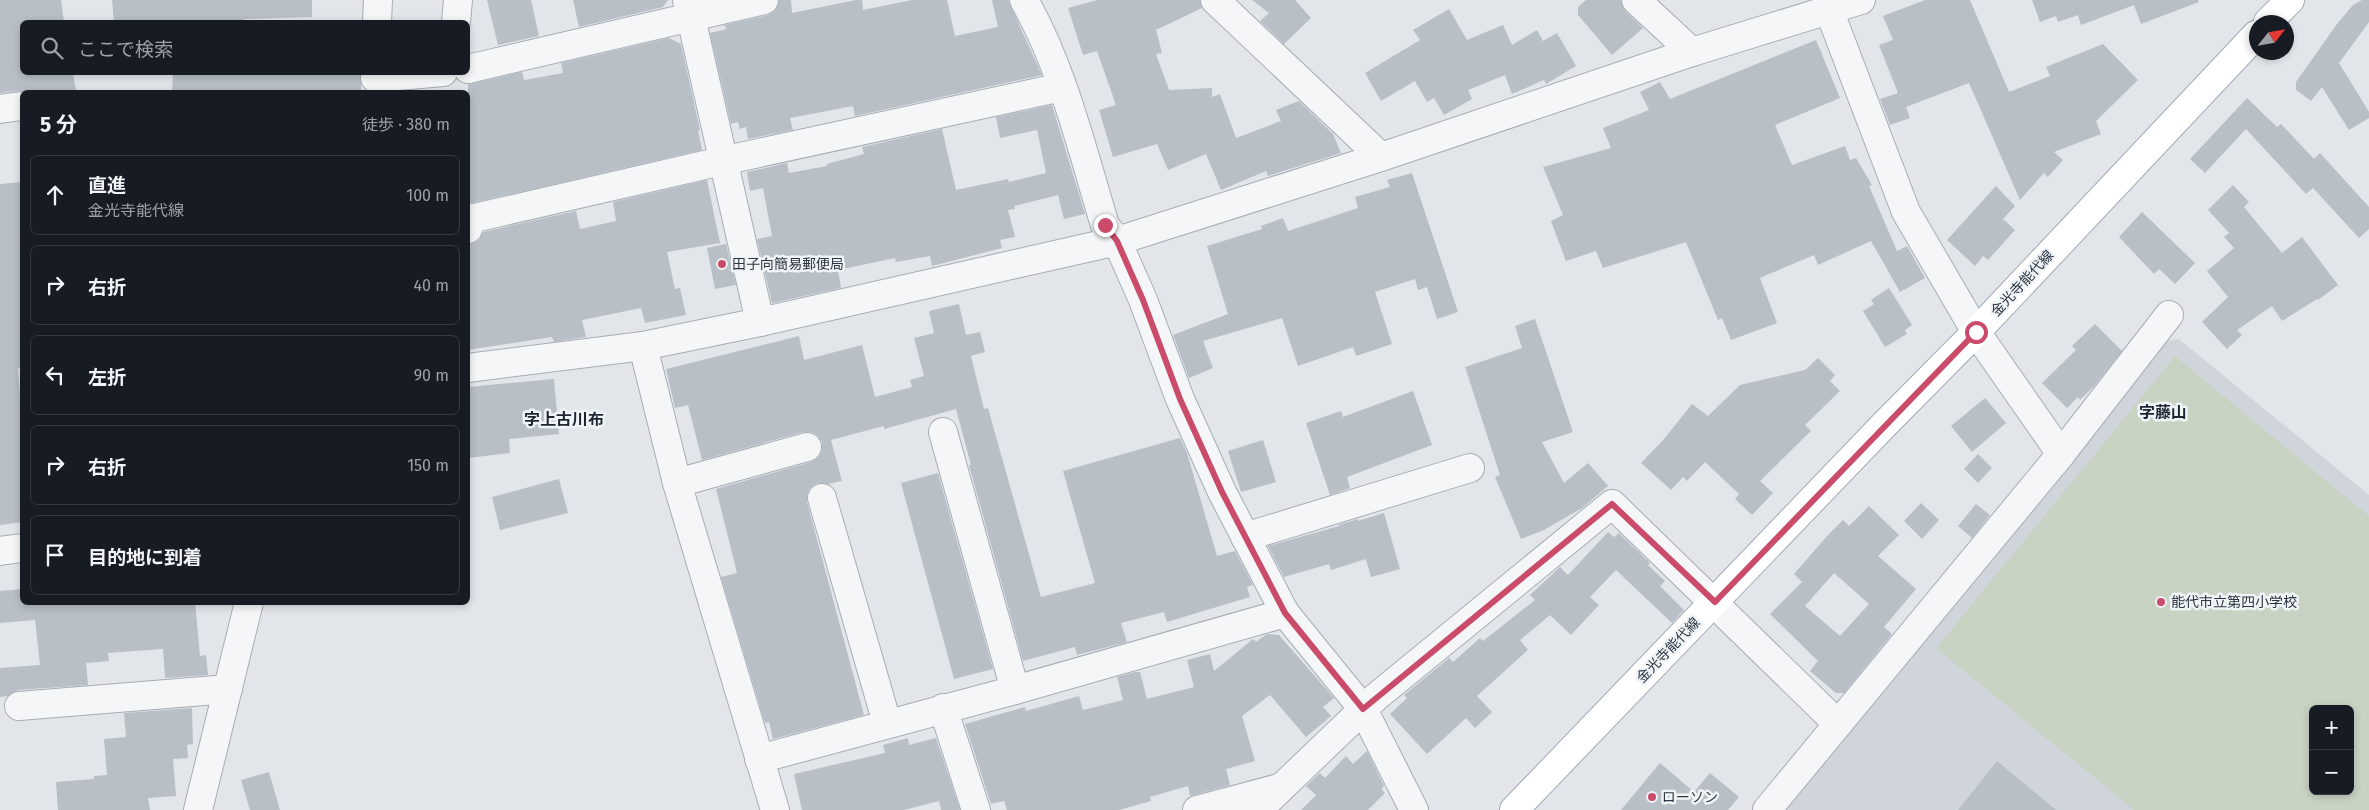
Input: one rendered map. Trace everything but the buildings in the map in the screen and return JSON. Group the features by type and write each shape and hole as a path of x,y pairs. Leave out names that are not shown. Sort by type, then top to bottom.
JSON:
{"main road":[{"path":"2275,15 2290,0"},
{"name":"金光寺能代線","path":"1514,810 1976,332 2249,42"}],"street":[{"path":"377,20 378,0"},
{"path":"456,20 458,0"},
{"path":"470,67 689,8 764,0"},
{"path":"1024,0 1038,25 1062,87 1105,225 1117,241 1143,300 1180,399 1222,492 1285,613 1363,709 1414,810"},
{"path":"1215,0 1380,157"},
{"path":"1636,0 1692,52"},
{"path":"470,368 643,346 760,322 1117,241 1380,157 1692,52 1861,0"},
{"path":"689,8 722,161 760,322"},
{"path":"1829,10 1906,212 1976,332 2061,454"},
{"path":"374,81 420,75"},
{"path":"470,219 722,161 1062,87"},
{"path":"0,109 20,106"},
{"path":"1767,810 2061,454 2169,315"},
{"path":"643,346 677,483 775,810"},
{"path":"942,432 1015,690"},
{"path":"677,483 807,447"},
{"path":"1245,537 1470,468"},
{"path":"822,498 887,723"},
{"path":"1258,810 1363,709 1612,504 1715,602 1838,724"},
{"path":"0,552 20,548"},
{"path":"198,810 248,605"},
{"path":"759,759 1015,690 1285,613"},
{"path":"19,706 228,689"},
{"path":"943,708 976,810"},
{"path":"1197,810 1283,787"}],"shaded area":[{"name":"能代市立第四小学校","path":"2179,339 2369,495 2369,810 1782,810 2165,341"}],"green space":[{"name":"能代市立第四小学校","path":"2175,356 2369,516 2369,810 2134,810 1936,648"}],"place":[{"name":"田子向簡易郵便局","path":"722,264"},
{"name":"能代市立第四小学校","path":"2161,602"},
{"name":"ローソン","path":"1652,797"}],"district":[{"name":"字藤山","path":"2163,412"},
{"name":"字上古川布","path":"564,419"}],"route":[{"path":"1105,225 1117,241 1143,300 1180,399 1222,492 1285,613 1363,709 1612,504 1715,602 1883,426 1976,332"}]}
